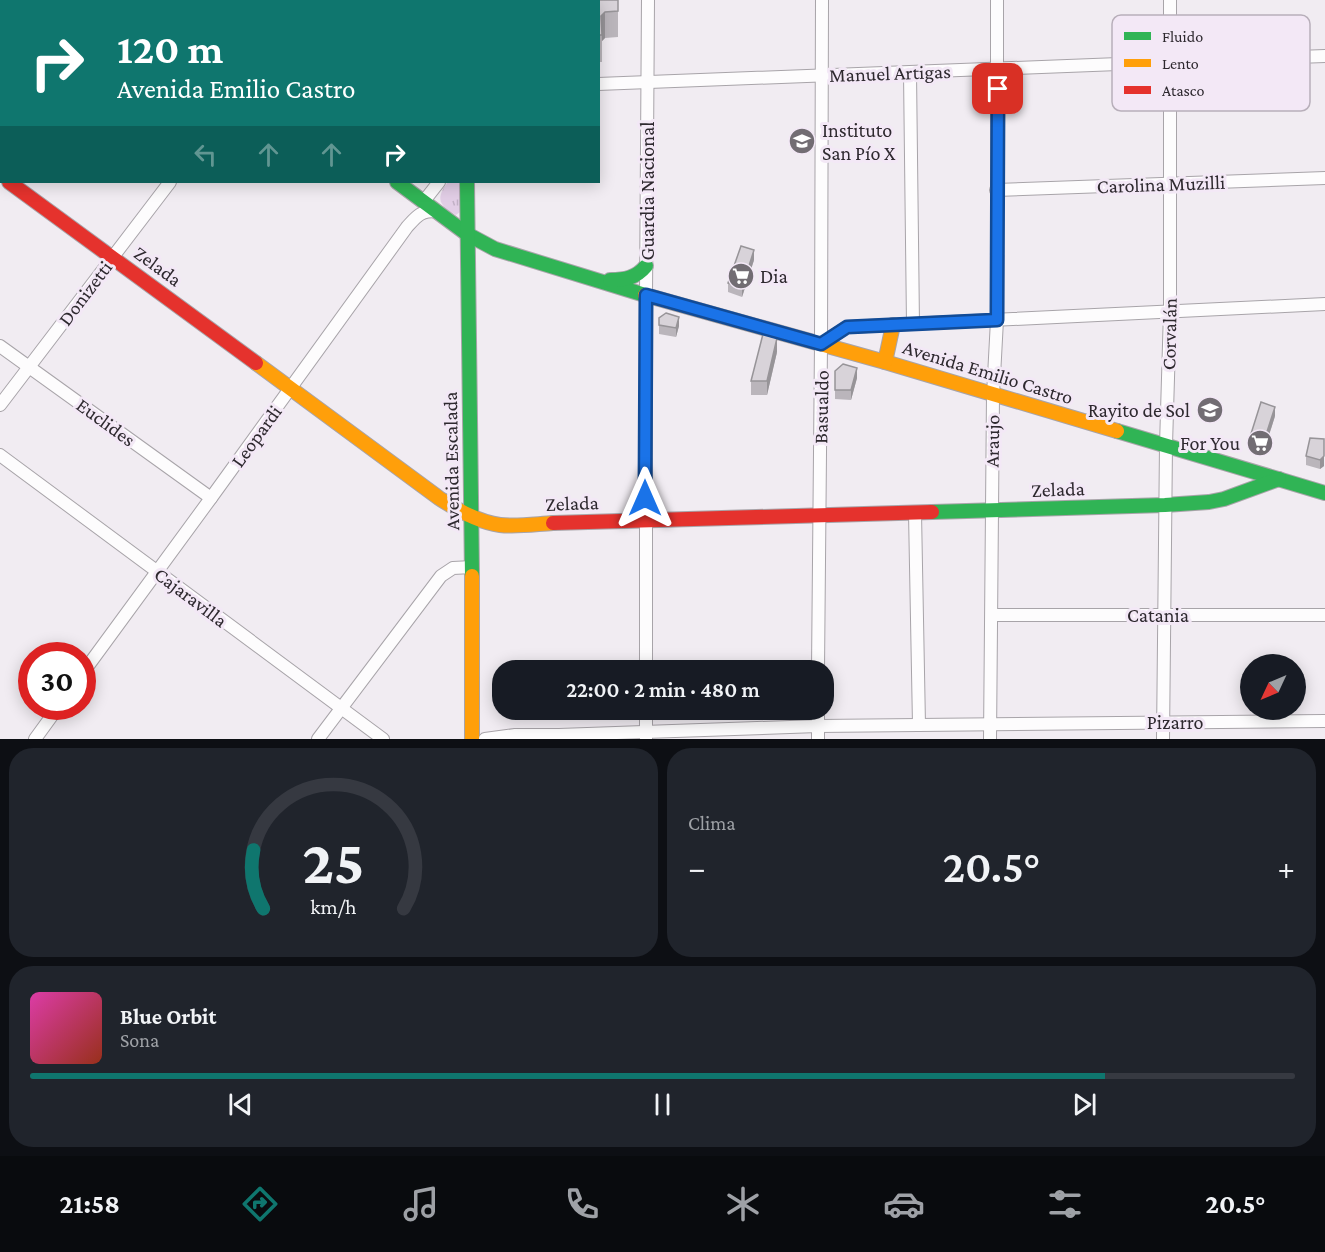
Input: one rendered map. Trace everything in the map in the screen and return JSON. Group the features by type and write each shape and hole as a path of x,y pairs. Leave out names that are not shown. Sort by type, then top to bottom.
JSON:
{"street":[{"name":"Guardia Nacional","path":"646,660 648,0"},
{"name":"Basualdo","path":"818,660 822,0"},
{"name":"Araujo","path":"990,739 993,394 997,320 997,0"},
{"name":"Corvalán","path":"1170,0 1170,15"},
{"name":"Manuel Artigas","path":"1310,57 1325,56"},
{"name":"Manuel Artigas","path":"600,84 1112,64"},
{"path":"910,73 914,324"},
{"name":"Corvalán","path":"1163,739 1165,505 1170,311 1171,111"},
{"name":"Carolina Muzilli","path":"996,190 1325,178"},
{"name":"Zelada","path":"10,183 439,498 485,523 501,525 1165,505 1224,499 1279,479"},
{"name":"Donizetti","path":"0,405 169,183"},
{"name":"Avenida Emilio Castro","path":"398,183 468,236 495,249 1325,493"},
{"path":"424,201 438,183"},
{"name":"Avenida Escalada","path":"467,183 472,517 472,739"},
{"name":"Leopardi","path":"96,655 407,227 418,214 436,211"},
{"path":"595,279 627,279 640,274 646,266"},
{"path":"821,344 847,327 1325,304"},
{"path":"885,362 893,325"},
{"name":"Euclides","path":"0,346 211,498"},
{"name":"Cajaravilla","path":"0,454 383,739"},
{"path":"915,513 919,724"},
{"path":"318,739 441,576 453,568 472,567"},
{"name":"Catania","path":"992,615 1325,615"},
{"path":"35,739 49,720"},
{"path":"818,720 818,739"},
{"name":"Pizarro","path":"485,739 515,735 560,737 646,735 818,726 1325,721"}],"green space":[{"path":"447,183 461,183 460,212 456,215 441,201 440,197"}],"building":[{"path":"600,0 618,0 618,11 605,12 601,16 602,35 600,35"},
{"name":"Dia","path":"741,246 754,250 742,288 728,283"},
{"path":"666,313 679,317 676,328 659,325 659,318"},
{"path":"763,334 777,338 767,381 751,381"},
{"path":"843,364 857,368 851,390 835,390 835,371"},
{"path":"1261,402 1275,407 1264,441 1250,437"},
{"path":"1310,438 1324,439 1324,456 1320,460 1306,456"}],"traffic: fast":[{"path":"398,183 467,234 495,249 645,295"},
{"path":"467,183 472,576"},
{"path":"610,280 630,277 646,266"},
{"path":"1117,431 1325,493"},
{"path":"932,512 1209,502 1224,499 1279,479"}],"traffic: slow":[{"path":"645,295 885,362 1117,431"},
{"path":"885,362 893,325"},
{"path":"256,363 439,498 460,511 500,525 553,523"},
{"path":"472,576 472,739"}],"traffic: jam":[{"path":"10,183 256,363"},
{"path":"553,523 932,512"}],"place":[{"name":"Instituto San Pío X","path":"802,141"},
{"name":"Dia","path":"741,276"},
{"name":"Rayito de Sol","path":"1210,410"},
{"name":"For You","path":"1260,443"}],"route":[{"path":"645,498 646,295 821,344 847,327 997,320 998,89"}]}
